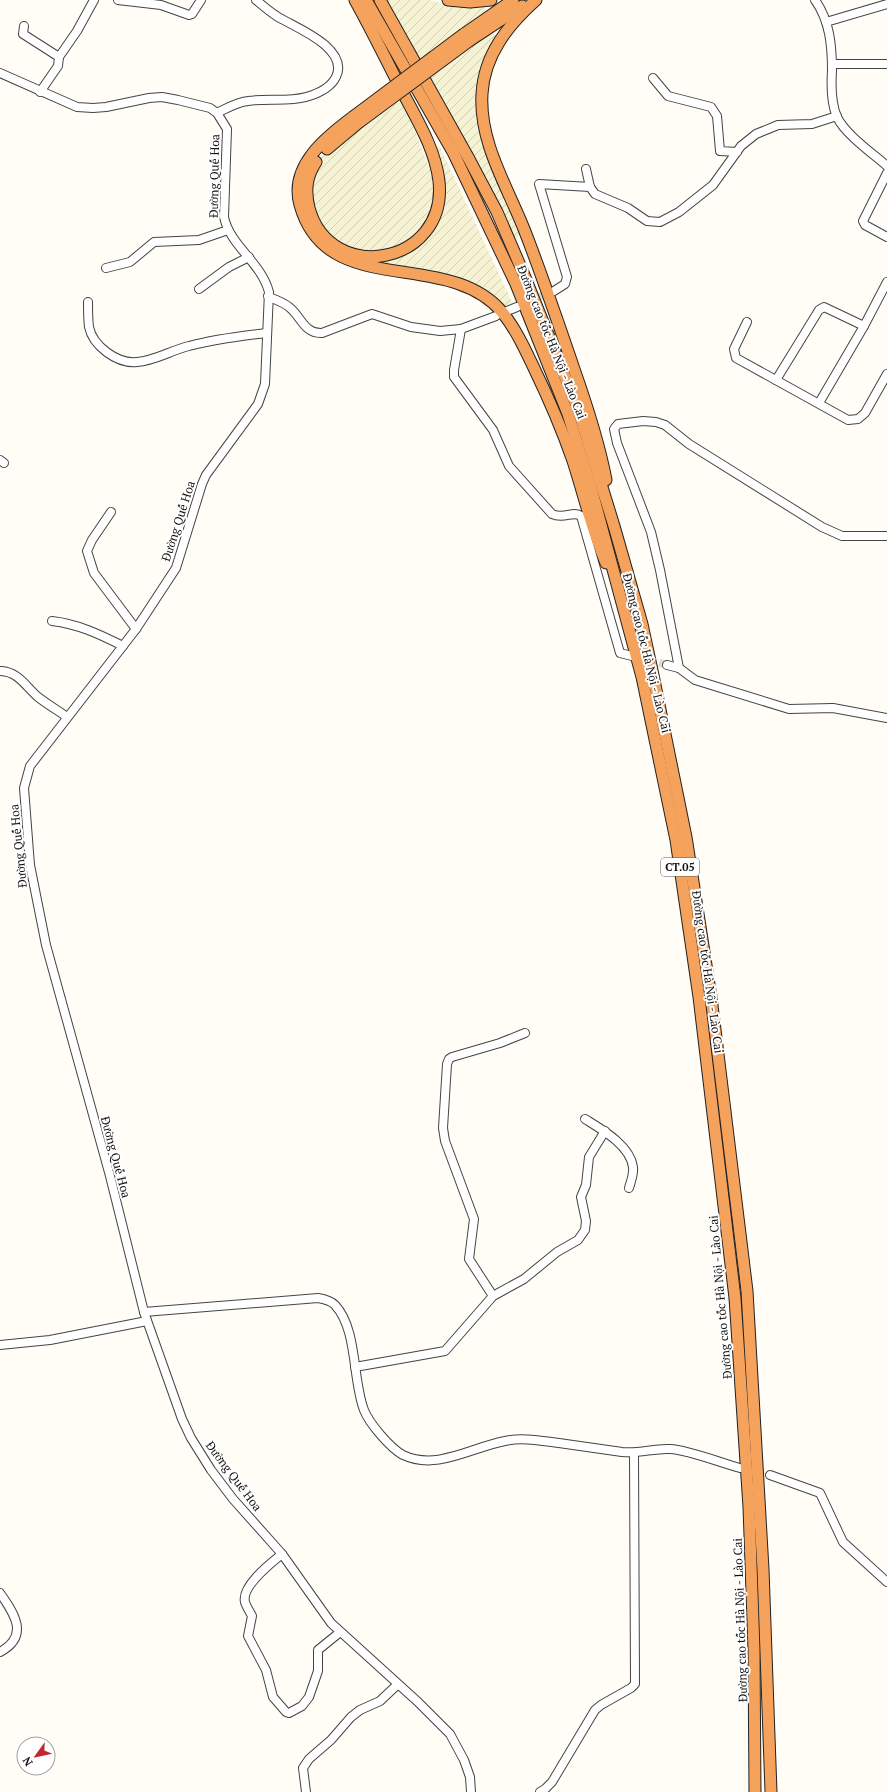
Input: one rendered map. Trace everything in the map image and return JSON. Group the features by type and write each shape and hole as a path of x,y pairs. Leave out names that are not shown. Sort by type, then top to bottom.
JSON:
{"highway":[{"path":"355,0 421,127 431,150 438,180 439,192 437,208 432,222 421,237 407,248 394,254 379,257 362,256 345,251 327,239 311,216 306,192 310,171 330,145 355,120"},
{"name":"Đường cao tốc Hà Nội - Lào Cai","path":"366,0 453,152 516,284 568,414 590,484 642,677 676,840 699,997 725,1201 735,1298 749,1507 754,1650 755,1792"},
{"name":"Đường cao tốc Hà Nội - Lào Cai","path":"380,0 470,159 500,219 522,270 578,409 614,526 643,631 686,837 711,997 748,1291 757,1442 771,1792"},
{"path":"448,0 470,2 491,0"},
{"path":"513,0 467,38 319,146 301,174 298,183 299,202 304,220 311,233 322,245 342,258 360,265 436,277 458,284 479,294 502,312 514,328 522,343 559,423 596,540 624,608"},
{"path":"467,38 530,0"},
{"path":"536,0 508,28 489,60 482,94 482,119 496,165 517,211 547,291 596,433 614,526"}],"street":[{"path":"40,92 58,66 59,56 77,31 94,0"},
{"path":"118,0 161,5 189,15 192,14 201,0"},
{"path":"0,73 40,92 77,107 106,107 149,98 162,98 178,100 210,108 217,113 249,100 307,97 332,83 339,72 339,67 334,55 325,45 298,27 273,14 256,0"},
{"path":"815,0 826,22 831,43 832,98 837,116 846,130 887,166"},
{"path":"826,22 887,4"},
{"path":"24,26 23,34 59,56"},
{"path":"832,64 887,64"},
{"path":"653,78 668,96 711,107 717,116 720,151 737,152"},
{"name":"Đường Quế Hoa","path":"217,113 227,129 228,137 224,216 228,230 266,282 268,296 265,384 258,404 206,475 176,568 136,629 30,766 26,776 24,788 30,865 46,945 110,1176 144,1312 172,1395 191,1438 211,1470 233,1499 282,1554 339,1633 439,1722 450,1734 464,1760 470,1776 471,1792"},
{"path":"586,169 590,186 595,194 628,208 647,220 660,222 679,212 713,185 737,152 750,138 770,128 784,124 812,124 837,116"},
{"path":"887,174 863,221 865,225 887,237"},
{"path":"554,291 564,284 567,277 539,184 590,186"},
{"path":"106,268 130,262 154,242 199,240 228,230"},
{"path":"199,289 229,267 249,257"},
{"path":"819,403 864,326 887,282"},
{"path":"268,296 290,308 308,329 316,333 322,333 372,314 401,325 440,331 461,329 496,316"},
{"path":"88,302 89,326 93,337 100,346 118,359 136,362 181,348 221,338 267,333"},
{"path":"506,311 517,307"},
{"path":"776,380 819,310 824,307 864,326"},
{"path":"747,322 736,344 733,354 742,362 848,420 855,421 865,412 887,374"},
{"path":"461,329 454,377 493,430 509,466 552,514 562,517 575,514 581,516 620,653 636,657"},
{"path":"679,668 653,540 614,434 614,429 618,424 643,421 656,422 665,425 688,444 828,530 842,536 887,536"},
{"path":"111,512 92,540 87,551 94,573 136,629"},
{"path":"52,621 72,624 98,633 123,646"},
{"path":"667,665 679,668 695,680 789,709 833,708 887,718"},
{"path":"1,671 13,674 25,681 38,696 67,717"},
{"path":"493,1296 469,1259 474,1219 445,1141 443,1128 447,1064 449,1059 452,1057 494,1045 525,1032"},
{"path":"585,1118 605,1131 627,1153 631,1160 633,1176 629,1188"},
{"path":"355,1368 446,1351 493,1296 524,1279 557,1252 574,1244 582,1236 586,1221 581,1197 586,1185 589,1158 605,1131"},
{"path":"144,1312 318,1298 327,1300 335,1305 345,1324 361,1401 368,1418 387,1442 401,1454 413,1459 425,1461 442,1459 505,1441 518,1439 634,1453 673,1449 740,1468"},
{"path":"0,1345 50,1340 147,1321"},
{"path":"540,1792 552,1782 595,1710 635,1684 634,1453"},
{"path":"770,1475 820,1493 844,1542 887,1582"},
{"path":"282,1554 259,1572 245,1597 245,1603 252,1616 248,1636 266,1670 273,1697 286,1712 289,1713 306,1703 318,1671 318,1650 339,1633"},
{"path":"0,1593 14,1613 17,1631 12,1644 0,1652"},
{"path":"306,1792 303,1768 309,1759 331,1740 351,1717 360,1710 380,1701 397,1684"}],"shaded area":[{"path":"384,0 430,0 451,6 484,5 487,12 420,61"},
{"path":"489,32 497,36 478,91 478,123 484,150 520,235 515,239 513,239 429,77"},
{"path":"402,100 435,181 436,202 415,239 376,255 337,243 324,230 315,213 311,194 313,175 321,158 333,144"},
{"path":"434,146 440,147 513,304 505,308 467,281 436,271 400,268 383,262 395,259 409,252 425,240 438,220 444,194"}],"tunnel":[{"path":"529,301 553,291"},
{"path":"636,657 667,665"}]}
